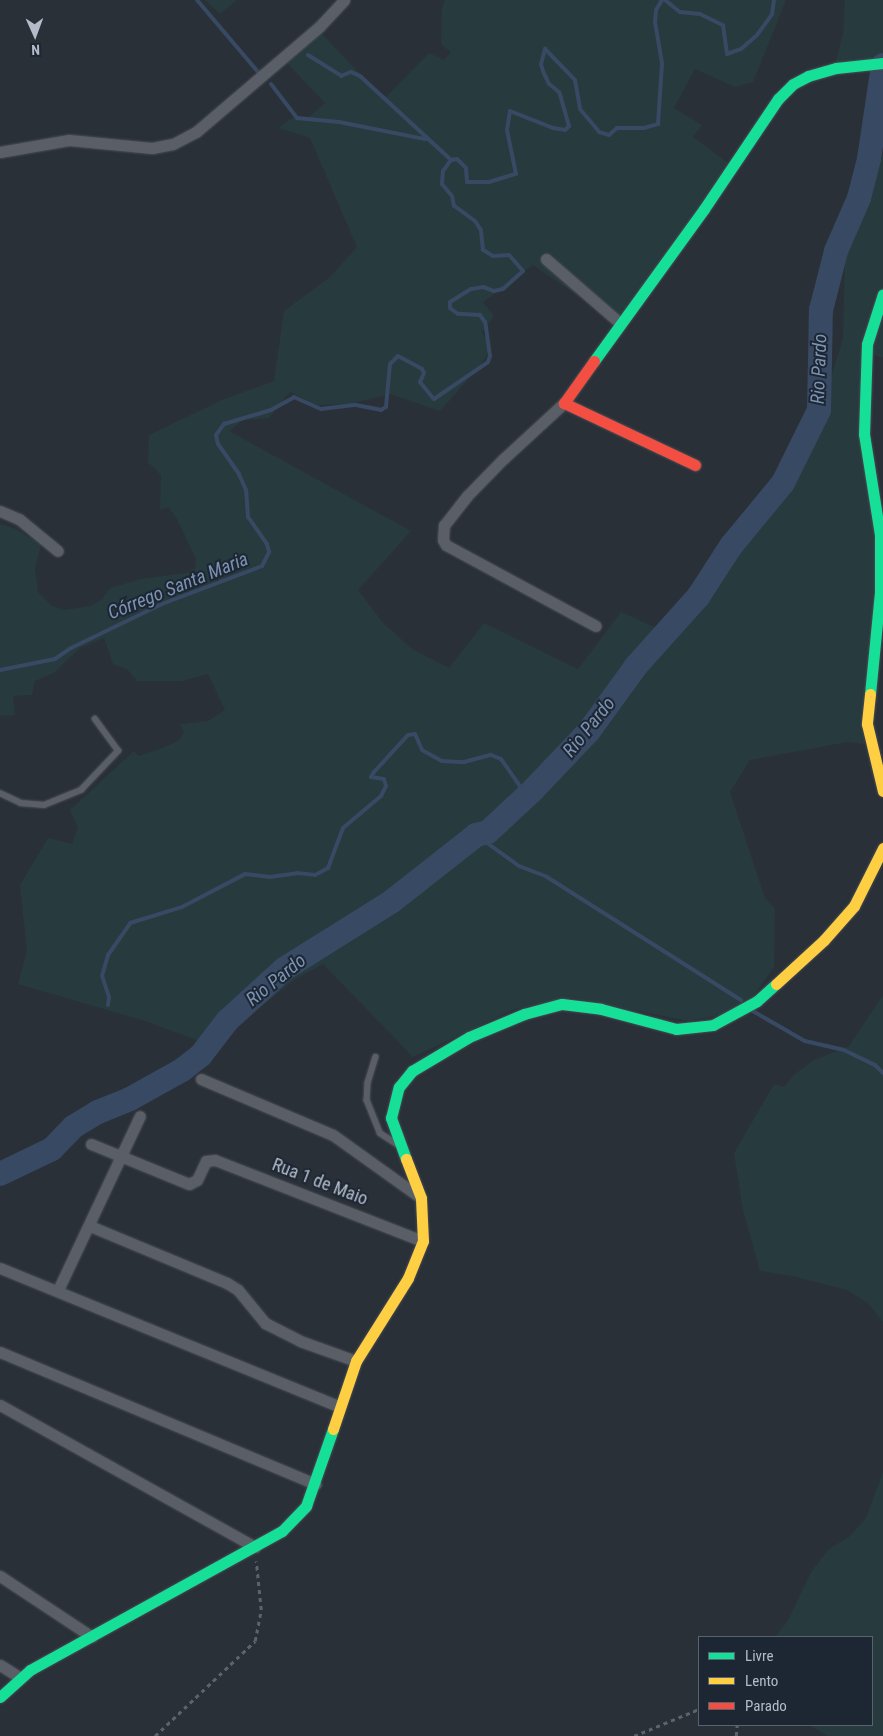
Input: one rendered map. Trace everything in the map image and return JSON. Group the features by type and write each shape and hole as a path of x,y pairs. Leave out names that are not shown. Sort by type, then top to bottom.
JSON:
{"street":[{"path":"0,152 69,140 152,148 173,144 196,132 319,27 344,0"},
{"path":"596,626 446,545 443,540 444,525 467,496 502,459 564,403 778,99 792,84 808,76 867,63 883,63"},
{"path":"546,259 621,324"},
{"path":"883,294 866,344 864,425 880,535 880,592 867,724 883,791"},
{"path":"564,403 696,465"},
{"path":"0,511 19,519 58,551"},
{"path":"0,1698 19,1678 255,1547 294,1520 306,1506 316,1484 338,1406 356,1361 408,1278 423,1241 421,1198 392,1118 393,1102 399,1087 412,1070 461,1042 524,1014 562,1004 581,1005 660,1026 694,1029 713,1025 740,1012 786,977 854,906 883,848"},
{"path":"201,1079 333,1135 421,1198"},
{"path":"58,1290 90,1226 140,1116"},
{"path":"91,1144 122,1156"},
{"name":"Rua 1 de Maio","path":"122,1156 189,1184 197,1180 205,1164 215,1160 423,1241"},
{"path":"90,1226 227,1283 238,1290 265,1323 300,1341 356,1361"},
{"path":"0,1268 58,1290 338,1406"},
{"path":"0,1352 316,1484"},
{"path":"0,1405 255,1547"},
{"path":"0,1576 92,1637"},
{"path":"0,1665 19,1678"}],"lane":[{"path":"0,793 21,803 44,806 80,790 118,751 95,719"},
{"path":"376,1057 368,1083 371,1116 380,1133 402,1148"}],"path":[{"path":"155,1736 255,1641 261,1610 255,1547"},
{"path":"634,1736 698,1709"}],"green space":[{"path":"205,0 237,0 220,14"},
{"path":"445,0 786,0 753,82 735,87 695,69 674,108 702,125 693,137 732,166 621,325 533,265 483,302 494,316 482,332 491,348 480,366 440,411 390,394 349,404 317,405 290,392 269,418 243,420 229,431 411,531 358,590 383,623 412,649 449,668 484,623 578,669 621,612 670,634 710,569 773,496 821,409 843,339 845,253 883,153 883,358 867,352 878,576 864,744 848,742 750,760 730,792 765,898 775,908 774,967 743,1011 688,1021 572,998 515,1009 413,1057 323,964 294,980 213,1046 145,1021 18,984 27,951 20,885 48,838 72,844 78,827 70,810 134,751 139,756 178,741 184,732 180,724 208,721 225,710 208,674 182,681 137,681 127,669 113,664 104,638 80,648 54,673 35,681 32,695 13,696 15,715 0,716 0,524 16,529 41,545 35,568 38,592 52,606 64,610 91,606 102,599 110,588 141,579 186,573 195,569 196,559 177,519 168,507 160,510 161,475 148,462 149,435 222,400 274,381 284,311 330,277 357,247 310,138 278,128 294,117 309,117 325,103 287,63 321,33 384,99 429,53 444,60 451,52 442,45 442,8"},
{"path":"845,0 883,0 883,65 833,73 843,33"},
{"path":"883,995 883,1322 868,1303 847,1290 792,1276 760,1271 743,1210 734,1153 774,1084 784,1087 795,1074 814,1060 849,1046"},
{"path":"883,1472 883,1736 828,1736 811,1726 873,1726 873,1636 776,1636 787,1622 811,1572 828,1550 850,1536 866,1518"}],"waterway":[{"path":"197,0 259,73"},
{"name":"Córrego Santa Maria","path":"0,670 55,659 71,648 162,604 262,566 269,552 267,544 248,517 246,490 239,474 218,444 216,435 224,424 271,410 294,397 321,409 356,405 381,410 386,407 390,364 398,356 422,369 424,373 420,382 434,399 488,362 490,356 485,322 480,315 458,314 450,308 450,302 471,289 483,287 494,291 503,289 523,271 509,255 493,256 483,250 481,230 475,221 454,206 452,196 442,184 443,171 451,160 457,159 466,168 467,182 489,182 516,174 507,130 510,111 553,128 565,130 569,126 559,92 549,84 543,71 541,64 545,49 575,80 580,109 599,132 609,135 617,128 644,128 658,124 662,63 655,22 656,10 662,0"},
{"name":"Córrego Santa Maria","path":"665,0 680,12 700,14 723,25 727,54 741,49 757,35 772,14 774,0"},
{"path":"308,55 341,76 351,72 360,76 451,160"},
{"name":"Rio Pardo","path":"0,1174 52,1149 73,1127 98,1112 130,1099 182,1070 201,1055 227,1021 284,969 391,902 476,835 488,832 533,790 589,731 636,666 698,597 731,546 783,483 819,410 821,310 836,251 859,198 869,159 883,65"},
{"path":"271,84 297,118 339,122 425,139"},
{"path":"108,1005 109,997 102,976 108,955 130,923 182,907 245,874 270,877 297,873 315,875 328,868 343,828 381,796 386,786 384,779 371,777 374,772 408,735 415,734 422,750 442,761 464,762 491,755 501,759 522,789 533,790"},
{"path":"476,835 519,866 547,877 741,1000"},
{"path":"751,1010 805,1041 844,1050 875,1065 883,1073"}],"traffic: fast":[{"path":"594,361 704,209 778,99 793,84 808,76 836,68 883,63"},
{"path":"870,694 880,592 880,535 864,434 867,344 883,294"},
{"path":"406,1159 391,1118 399,1087 412,1071 469,1037 524,1014 562,1004 601,1009 676,1029 713,1025 757,1001 776,984"},
{"path":"0,1697 30,1670 282,1531 306,1506 333,1429"}],"traffic: slow":[{"path":"870,694 867,724 883,791"},
{"path":"776,984 824,940 854,906 883,848"},
{"path":"333,1429 356,1361 408,1278 423,1241 421,1198 406,1159"}],"traffic: jam":[{"path":"594,361 564,403 695,465"}]}
